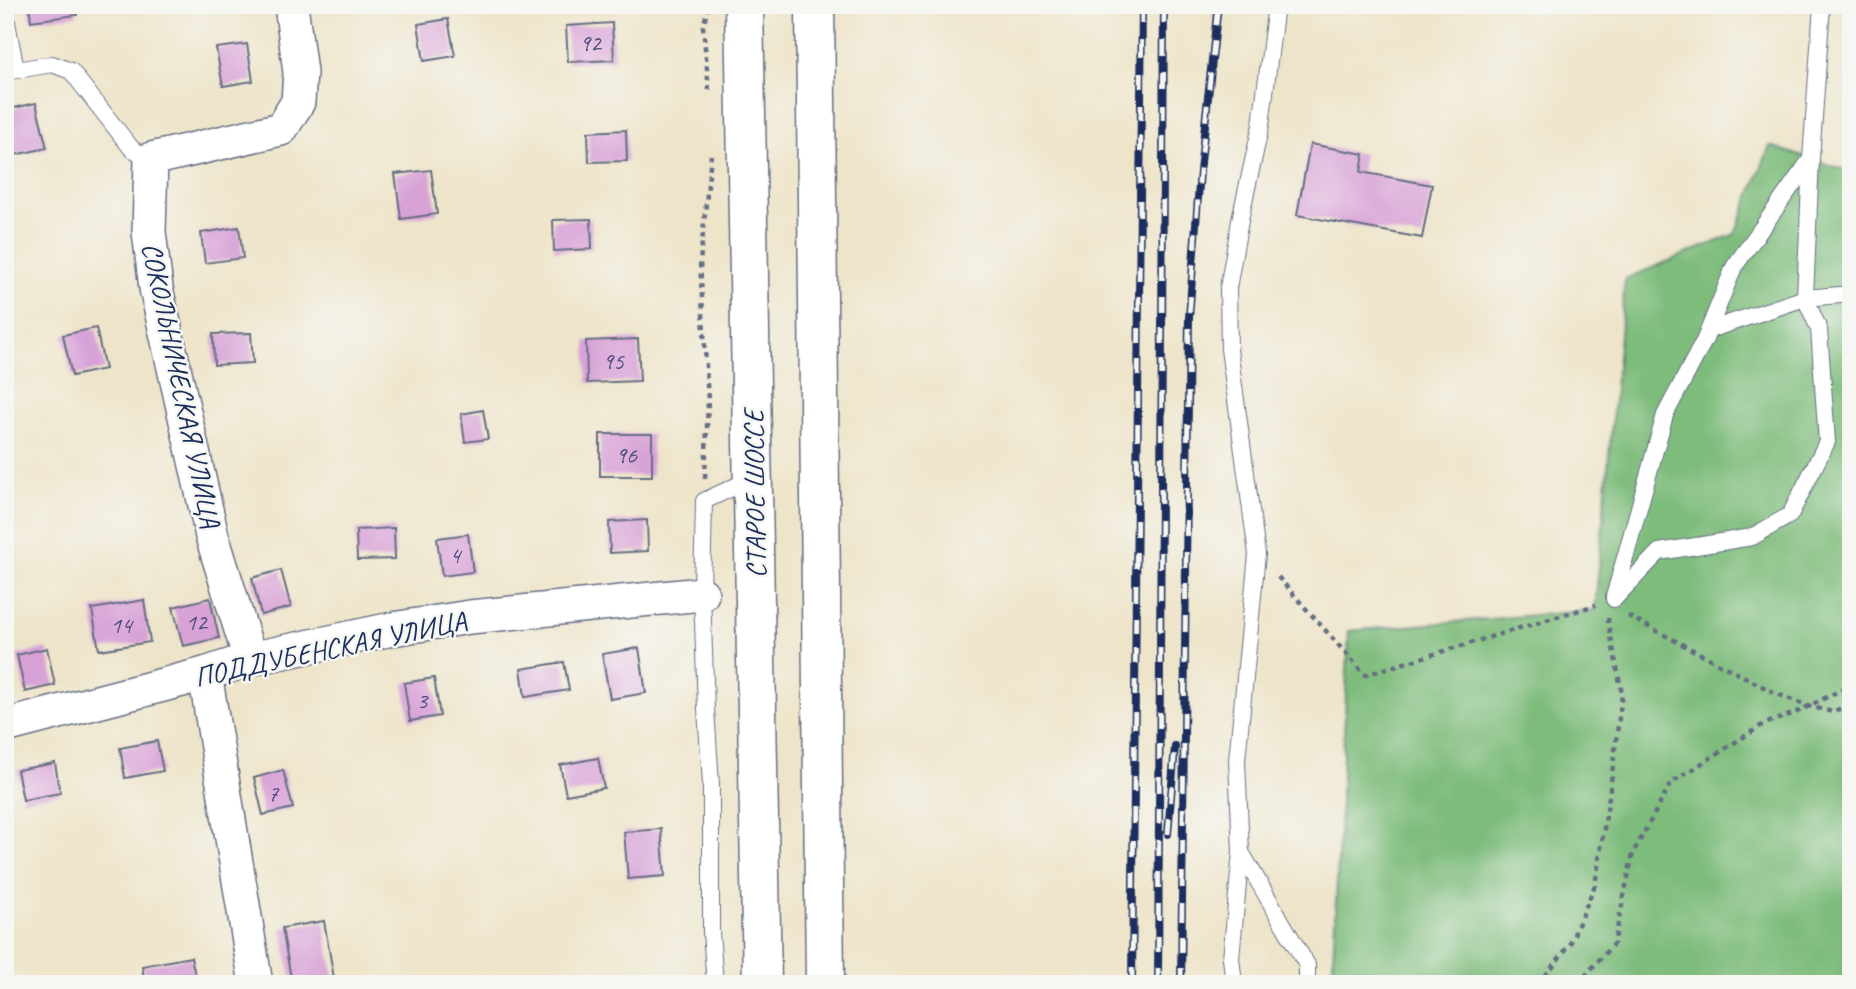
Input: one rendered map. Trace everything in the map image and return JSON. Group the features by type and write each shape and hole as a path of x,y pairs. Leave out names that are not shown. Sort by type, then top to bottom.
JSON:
{"highway":[{"name":"СТАРОЕ ШОССЕ","path":"744,5 762,984"},
{"path":"815,5 825,984"}],"street":[{"path":"150,159 281,129 298,102 300,72 291,5"},
{"name":"СОКОЛЬНИЧЕСКАЯ УЛИЦА","path":"150,159 149,232 156,288 212,536 250,659"},
{"name":"ПОДДУБЕНСКАЯ УЛИЦА","path":"5,726 205,674 250,659 392,629 470,617 702,594"},
{"path":"205,674 256,984"}],"lane":[{"path":"1234,984 1231,958 1241,852 1237,760 1257,554 1229,349 1228,288 1261,125 1276,5"},
{"path":"1614,599 1659,552 1752,537 1790,515 1827,442 1819,329 1805,298 1822,5"},
{"path":"5,12 10,71 52,64 71,71 132,149 150,159"},
{"path":"1614,599 1665,415 1709,330 1734,267 1811,159"},
{"path":"1709,330 1805,298 1851,294"},
{"path":"715,984 711,932 711,784 702,594 704,501 754,478"},
{"path":"1241,852 1307,965 1307,984"}],"path":[{"path":"710,5 703,26 711,103"},
{"path":"704,501 708,401 700,262 711,155"},
{"path":"1257,554 1365,675 1614,599"},
{"path":"1614,599 1630,618 1777,694 1833,712 1851,703"},
{"path":"1539,984 1570,944 1595,885 1622,694 1608,621 1614,599"},
{"path":"1578,984 1614,943 1633,853 1671,783 1764,724 1851,685"}],"green space":[{"path":"1770,146 1851,172 1851,984 1332,984 1349,631 1595,610 1625,279 1735,234"}],"building":[{"path":"29,5 76,5 77,15 31,21"},
{"path":"448,19 455,56 424,61 418,24"},
{"path":"612,23 614,60 568,62 566,26"},
{"path":"247,44 253,81 223,86 216,48"},
{"path":"36,103 47,148 5,157 5,110"},
{"path":"626,130 627,161 589,162 588,132"},
{"path":"1310,144 1364,154 1361,172 1432,185 1422,238 1297,215"},
{"path":"431,170 437,214 401,219 395,174"},
{"path":"591,219 592,249 554,251 553,220"},
{"path":"239,227 243,258 205,263 201,233"},
{"path":"96,328 105,369 72,376 63,335"},
{"path":"251,333 253,363 214,365 213,334"},
{"path":"638,339 640,381 587,383 586,341"},
{"path":"483,410 488,439 465,442 461,414"},
{"path":"600,434 652,434 652,476 600,476"},
{"path":"647,520 648,551 610,553 609,522"},
{"path":"394,528 395,559 357,560 356,530"},
{"path":"468,534 473,572 442,576 437,538"},
{"path":"281,570 291,607 261,615 252,578"},
{"path":"210,598 219,638 183,646 173,607"},
{"path":"144,600 150,642 99,650 92,609"},
{"path":"47,648 55,685 25,692 17,655"},
{"path":"639,648 646,693 610,699 602,654"},
{"path":"564,662 569,690 525,697 521,669"},
{"path":"434,678 440,716 410,721 404,683"},
{"path":"157,741 163,771 125,778 120,748"},
{"path":"598,758 604,788 566,795 560,765"},
{"path":"55,763 60,793 23,800 17,770"},
{"path":"283,770 293,808 263,815 254,778"},
{"path":"661,829 665,876 628,879 624,832"},
{"path":"324,921 335,984 292,984 282,928"},
{"path":"191,957 197,984 145,984 142,966"}],"railway":[{"path":"1132,984 1142,5"},
{"path":"1158,984 1164,5"},
{"path":"1181,984 1189,318 1200,171 1218,5"},
{"path":"1168,834 1175,746"}]}
